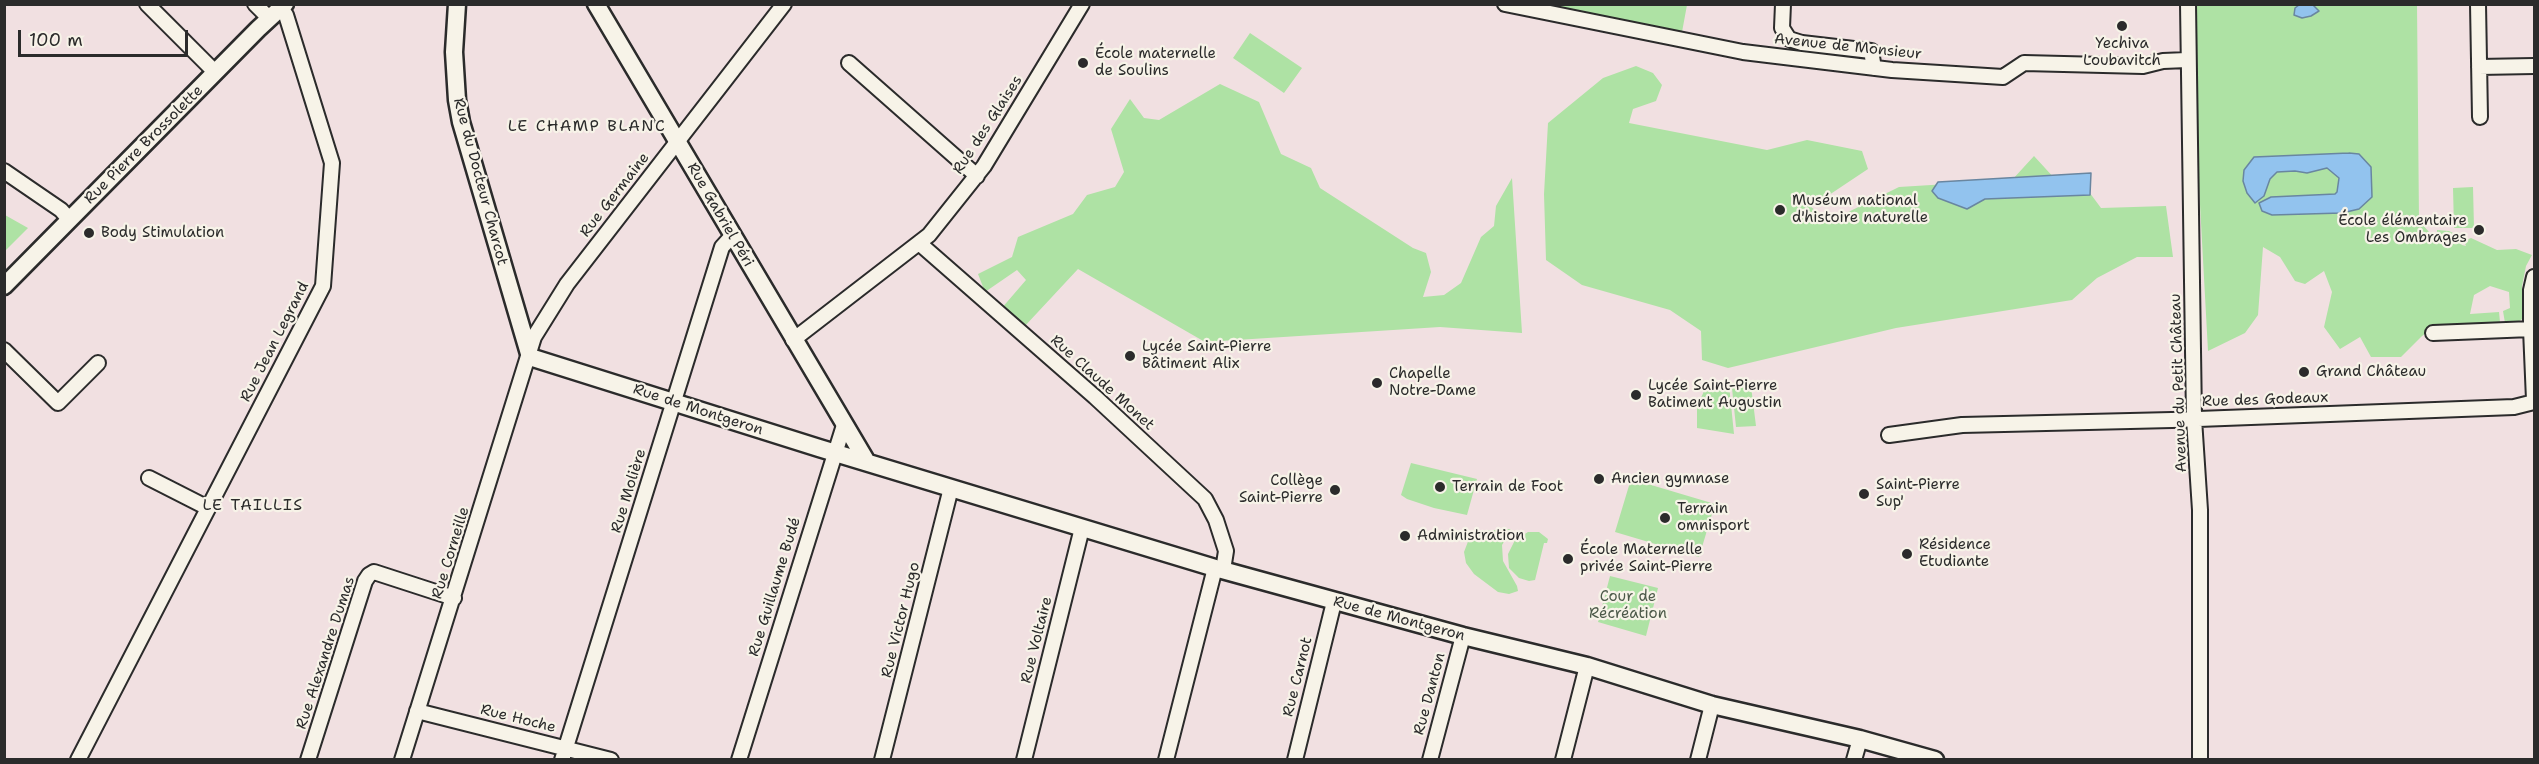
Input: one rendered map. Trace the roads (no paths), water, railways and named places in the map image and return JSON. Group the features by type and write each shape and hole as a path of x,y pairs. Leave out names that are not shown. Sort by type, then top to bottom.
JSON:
{"street":[{"path":"147,4 215,72"},
{"path":"255,4 278,10"},
{"name":"Rue du Docteur Charcot","path":"457,4 454,52 461,122 530,357"},
{"name":"Rue Gabriel Péri","path":"596,4 844,426"},
{"name":"Rue Germaine","path":"530,357 534,337 557,297 784,4"},
{"name":"Rue des Glaises","path":"793,340 929,235 977,176 1082,4"},
{"name":"Avenue de Monsieur","path":"1505,4 1743,52 1874,68 2003,76 2024,63 2143,66 2163,61 2187,60"},
{"path":"1783,4 1782,28 1789,39 1802,43 1870,51 1874,68"},
{"name":"Avenue du Petit Château","path":"2188,4 2187,60 2194,419 2200,510 2200,759"},
{"path":"2478,4 2480,117"},
{"name":"Rue Pierre Brossolette","path":"4,286 11,270 69,219 278,10"},
{"name":"Rue Jean Legrand","path":"78,759 323,286 332,163 286,15 278,10"},
{"path":"849,63 977,176"},
{"path":"2479,67 2535,66"},
{"path":"6,175 61,210 69,219"},
{"name":"Rue Molière","path":"563,753 722,246 732,236"},
{"name":"Rue Claude Monet","path":"919,243 1095,397 1205,499 1216,520 1226,550 1166,759"},
{"path":"2535,277 2532,290 2531,329 2535,401"},
{"path":"2433,333 2531,329"},
{"path":"4,350 58,403 98,363"},
{"name":"Rue de Montgeron","path":"530,357 836,453 1334,602 1587,666 1712,705 1935,759"},
{"name":"Rue Corneille","path":"402,759 530,357"},
{"name":"Rue des Godeaux","path":"1889,435 1962,425 2514,407 2535,401"},
{"path":"844,426 867,462"},
{"name":"Rue Guillaume Budé","path":"739,759 844,426"},
{"path":"150,478 208,508"},
{"name":"Rue Victor Hugo","path":"882,759 951,488"},
{"name":"Rue Voltaire","path":"1024,759 1083,528"},
{"name":"Rue Alexandre Dumas","path":"309,759 365,580 369,575 374,572 454,598"},
{"name":"Rue Carnot","path":"1295,759 1334,602"},
{"name":"Rue Danton","path":"1430,759 1463,636"},
{"path":"1563,759 1587,666"},
{"path":"1698,759 1712,705"},
{"name":"Rue Hoche","path":"417,711 563,753 611,759"},
{"path":"1854,759 1860,739"}],"water":[{"path":"2299,5 2313,5 2319,11 2302,18 2294,15 2295,8"},
{"path":"2359,154 2371,167 2372,197 2359,209 2342,213 2272,215 2262,211 2259,203 2271,197 2335,194 2339,178 2327,168 2307,173 2277,172 2270,179 2264,196 2255,203 2247,193 2243,181 2244,170 2254,157"},
{"path":"2091,173 2090,195 1985,199 1967,209 1938,198 1932,191 1938,182"}],"place":[{"name":"Yechiva Loubavitch","path":"2122,26"},
{"name":"École maternelle de Soulins","path":"1083,63"},
{"name":"Muséum national d'histoire naturelle","path":"1780,210"},
{"name":"École élémentaire Les Ombrages","path":"2479,230"},
{"name":"Body Stimulation","path":"89,233"},
{"name":"Lycée Saint-Pierre Bâtiment Alix","path":"1130,356"},
{"name":"Grand Château","path":"2304,372"},
{"name":"Chapelle Notre-Dame","path":"1377,383"},
{"name":"Lycée Saint-Pierre Batiment Augustin","path":"1636,395"},
{"name":"Ancien gymnase","path":"1599,479"},
{"name":"Terrain de Foot","path":"1440,487"},
{"name":"Collège Saint-Pierre","path":"1335,490"},
{"name":"Saint-Pierre Sup'","path":"1864,494"},
{"name":"Terrain omnisport","path":"1665,518"},
{"name":"Administration","path":"1405,536"},
{"name":"Résidence Etudiante","path":"1907,554"},
{"name":"École Maternelle privée Saint-Pierre","path":"1568,559"}],"district":[{"name":"LE CHAMP BLANC","path":"587,127"},
{"name":"LE TAILLIS","path":"253,506"}],"park label":[{"name":"Cour de Récréation","path":"1628,606"}]}
